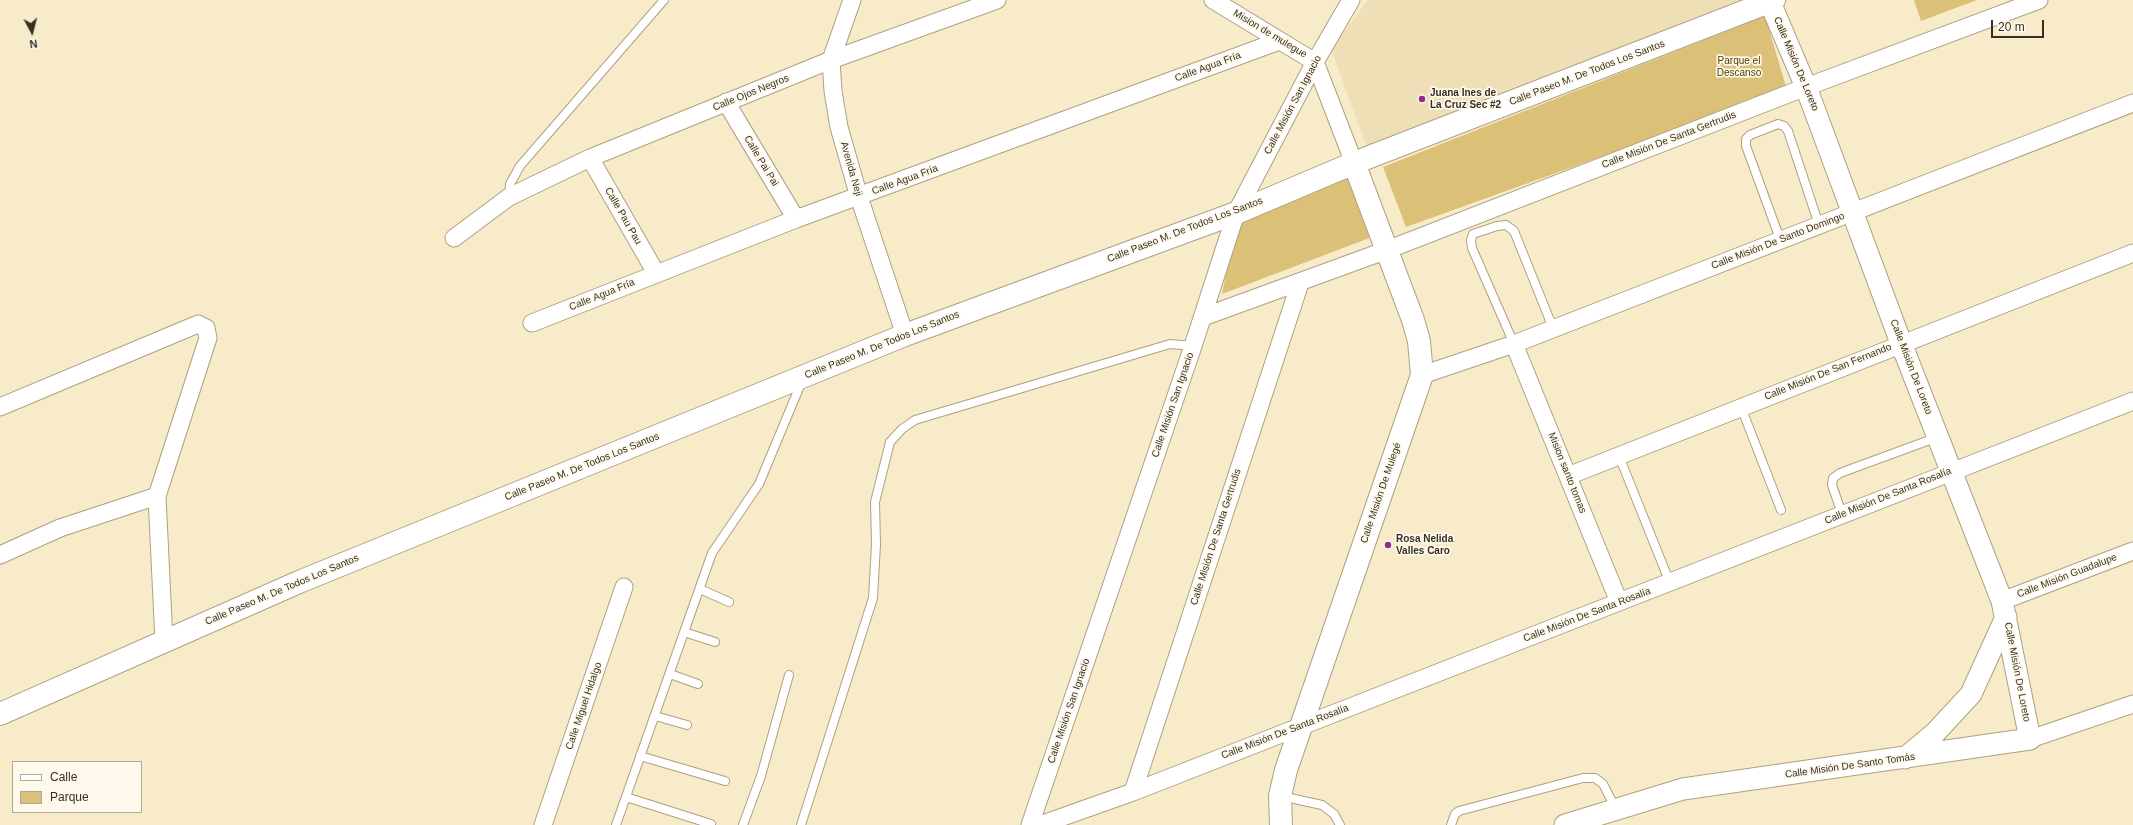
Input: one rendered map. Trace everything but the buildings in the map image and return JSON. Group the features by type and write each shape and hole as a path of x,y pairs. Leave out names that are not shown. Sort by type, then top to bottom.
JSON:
{"main road":[{"name":"Calle Paseo M. De Todos Los Santos","path":"0,714 299,582 803,376 905,335 1236,213 1354,163 1771,1"},
{"name":"Calle Misión De Mulegé","path":"1281,825 1280,796 1300,726 1422,375 1419,341 1414,320 1354,163"}],"street":[{"name":"Avenida Neji","path":"852,0 832,60 833,91 839,127 859,197 905,335"},
{"name":"Calle Ojos Negros","path":"454,238 509,197 590,158 832,60 997,0"},
{"name":"Mision de mulegue","path":"1213,0 1316,62 1354,163"},
{"name":"Calle Misión San Ignacio","path":"1030,825 1203,317 1236,213 1316,62 1352,0"},
{"name":"Calle Misión De Santa Gertrudis","path":"1203,317 1387,250 1806,87 2039,0"},
{"name":"Calle Misión De Loreto","path":"1771,1 1806,87 1901,343 2004,609 2030,739"},
{"name":"Calle Agua Fría","path":"532,323 796,219 1279,41"},
{"name":"Calle Pai Pai","path":"726,102 796,219"},
{"name":"Calle Misión De Santo Domingo","path":"1422,375 1514,344 2133,103"},
{"name":"Calle Pau Pau","path":"590,158 656,273"},
{"name":"Calle Misión De San Fernando","path":"1568,476 1901,343 2133,253"},
{"name":"Calle Misión De Santa Gertrudis","path":"1133,792 1300,282"},
{"path":"0,407 198,324 206,328 208,338 157,496 164,642"},
{"name":"Mision santo tomas","path":"1514,344 1619,602"},
{"name":"Calle Misión De Santa Rosalía","path":"1040,825 1133,792 1670,583 1950,471 2133,401"},
{"path":"0,555 60,528 157,496"},
{"name":"Calle Misión Guadalupe","path":"2004,609 2133,552"},
{"name":"Calle Miguel Hidalgo","path":"543,825 624,587"},
{"path":"1904,758 1935,733 1971,694 2004,609"},
{"name":"Calle Misión De Santo Tomás","path":"1565,825 1683,789 2030,739 2133,704"}],"lane":[{"path":"509,197 510,184 520,166 664,0"},
{"path":"1780,240 1746,146 1746,139 1750,135 1778,124 1784,126 1788,131 1819,225"},
{"path":"1514,344 1472,248 1471,240 1473,234 1497,226 1506,225 1514,231 1553,328"},
{"path":"801,825 873,598 876,544 875,502 890,442 902,429 915,420 1170,344 1193,346"},
{"path":"616,825 712,553 759,484 803,376"},
{"path":"1741,407 1781,510"},
{"path":"1842,514 1832,485 1833,478 1938,437"},
{"path":"1618,456 1670,583"},
{"path":"700,589 729,602"},
{"path":"684,632 715,642"},
{"path":"670,674 698,684"},
{"path":"743,825 761,776 789,676"},
{"path":"655,716 687,725"},
{"path":"640,756 725,781"},
{"path":"1451,825 1455,814 1459,811 1582,778 1595,778 1603,784 1616,809"},
{"path":"1280,796 1322,805 1334,814 1340,825"},
{"path":"626,797 712,824"}],"shaded area":[{"name":"Juana Ines de La Cruz Sec #2","path":"1368,0 1748,0 1367,148 1331,49"}],"green space":[{"path":"1914,0 1977,0 1921,21"},
{"name":"Parque el Descanso","path":"1765,16 1787,90 1406,227 1383,167"},
{"path":"1360,173 1380,234 1222,294 1236,223"}],"place":[{"name":"Juana Ines de La Cruz Sec #2","path":"1422,99"},
{"name":"Rosa Nelida Valles Caro","path":"1388,545"}]}
